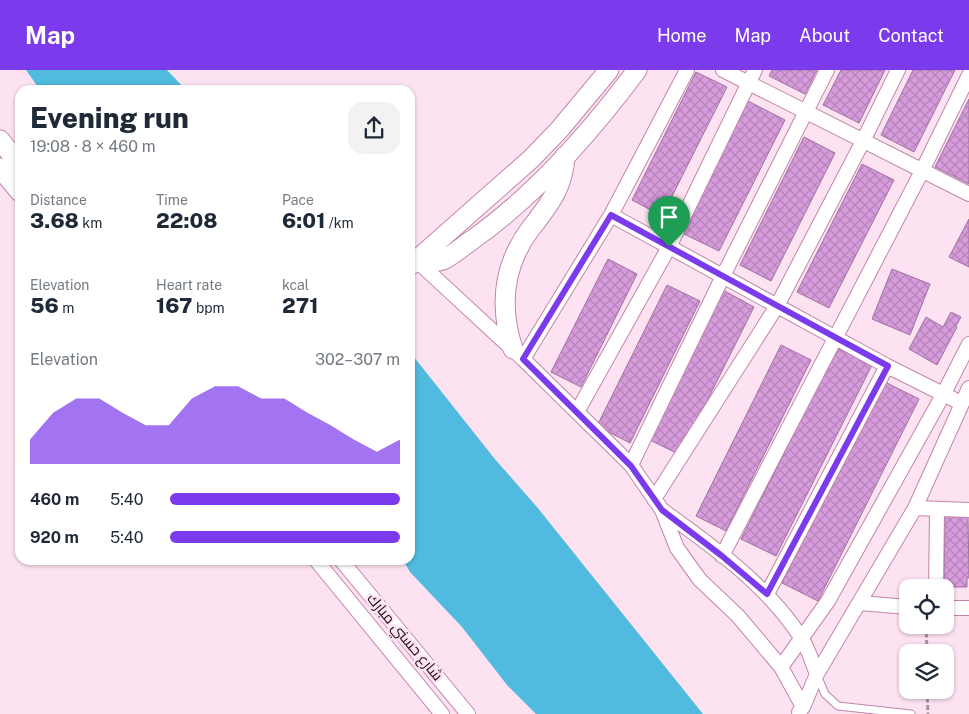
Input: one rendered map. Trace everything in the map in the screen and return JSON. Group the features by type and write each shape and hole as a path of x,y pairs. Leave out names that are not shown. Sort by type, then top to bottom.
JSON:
{"main road":[{"path":"415,262 531,159 571,117 609,70"},
{"path":"415,264 445,259 479,235 517,204 565,156 599,118 637,70"},
{"path":"0,140 15,159"},
{"path":"518,354 506,324 505,298 511,265 523,240 548,207 557,191 565,169 565,156"},
{"path":"0,168 15,186"}],"street":[{"path":"518,354 611,215 688,70"},
{"path":"723,70 969,194"},
{"path":"577,412 669,247 755,70"},
{"path":"631,466 723,276 827,70"},
{"path":"658,504 777,306 864,141 898,70"},
{"path":"722,556 922,171 969,75"},
{"path":"611,215 888,366 961,403"},
{"path":"415,266 518,354 631,466 658,504 676,548 700,580 738,616 781,667 802,712"},
{"path":"781,667 801,636 828,601 943,395 969,344"},
{"path":"767,594 888,366"},
{"path":"802,712 817,674 915,508 969,388"},
{"path":"658,504 767,594 801,636 817,674"},
{"path":"915,508 969,510"},
{"path":"936,579 937,510"},
{"name":"شارع حسني مبارك","path":"320,565 442,714"},
{"name":"شارع حسني مبارك","path":"345,565 468,714"},
{"path":"860,603 899,605"},
{"path":"954,608 969,608"}],"lane":[{"path":"817,674 825,694 838,706 911,714"}],"path":[{"path":"927,699 928,714"}],"water":[{"path":"26,70 167,70 181,85 36,85"},
{"path":"415,358 703,714 536,714 507,685 462,627 410,572 406,565 415,565"}],"building":[{"path":"772,70 817,70 805,94 769,76"},
{"path":"841,70 885,70 859,123 823,105"},
{"path":"913,70 955,70 914,152 881,135"},
{"path":"696,72 727,87 662,216 632,200"},
{"path":"969,99 969,184 935,167"},
{"path":"748,101 785,120 719,251 682,233"},
{"path":"804,137 835,153 771,281 740,265"},
{"path":"862,164 894,180 829,308 797,292"},
{"path":"969,219 969,267 949,257"},
{"path":"608,259 637,274 581,387 551,372"},
{"path":"892,269 930,284 910,335 872,319"},
{"path":"667,285 700,301 630,443 597,426"},
{"path":"723,290 754,307 680,455 648,439"},
{"path":"951,312 961,317 937,365 909,349 926,317 943,327"},
{"path":"781,345 811,360 726,531 696,516"},
{"path":"837,348 872,365 776,556 741,539"},
{"path":"883,381 919,399 818,601 782,583"},
{"path":"945,516 968,516 969,578 967,578 967,587 954,587 954,579 944,579"}],"route":[{"path":"611,215 669,247 888,366 767,594 722,556 662,510 631,466 523,359 611,215"}]}
